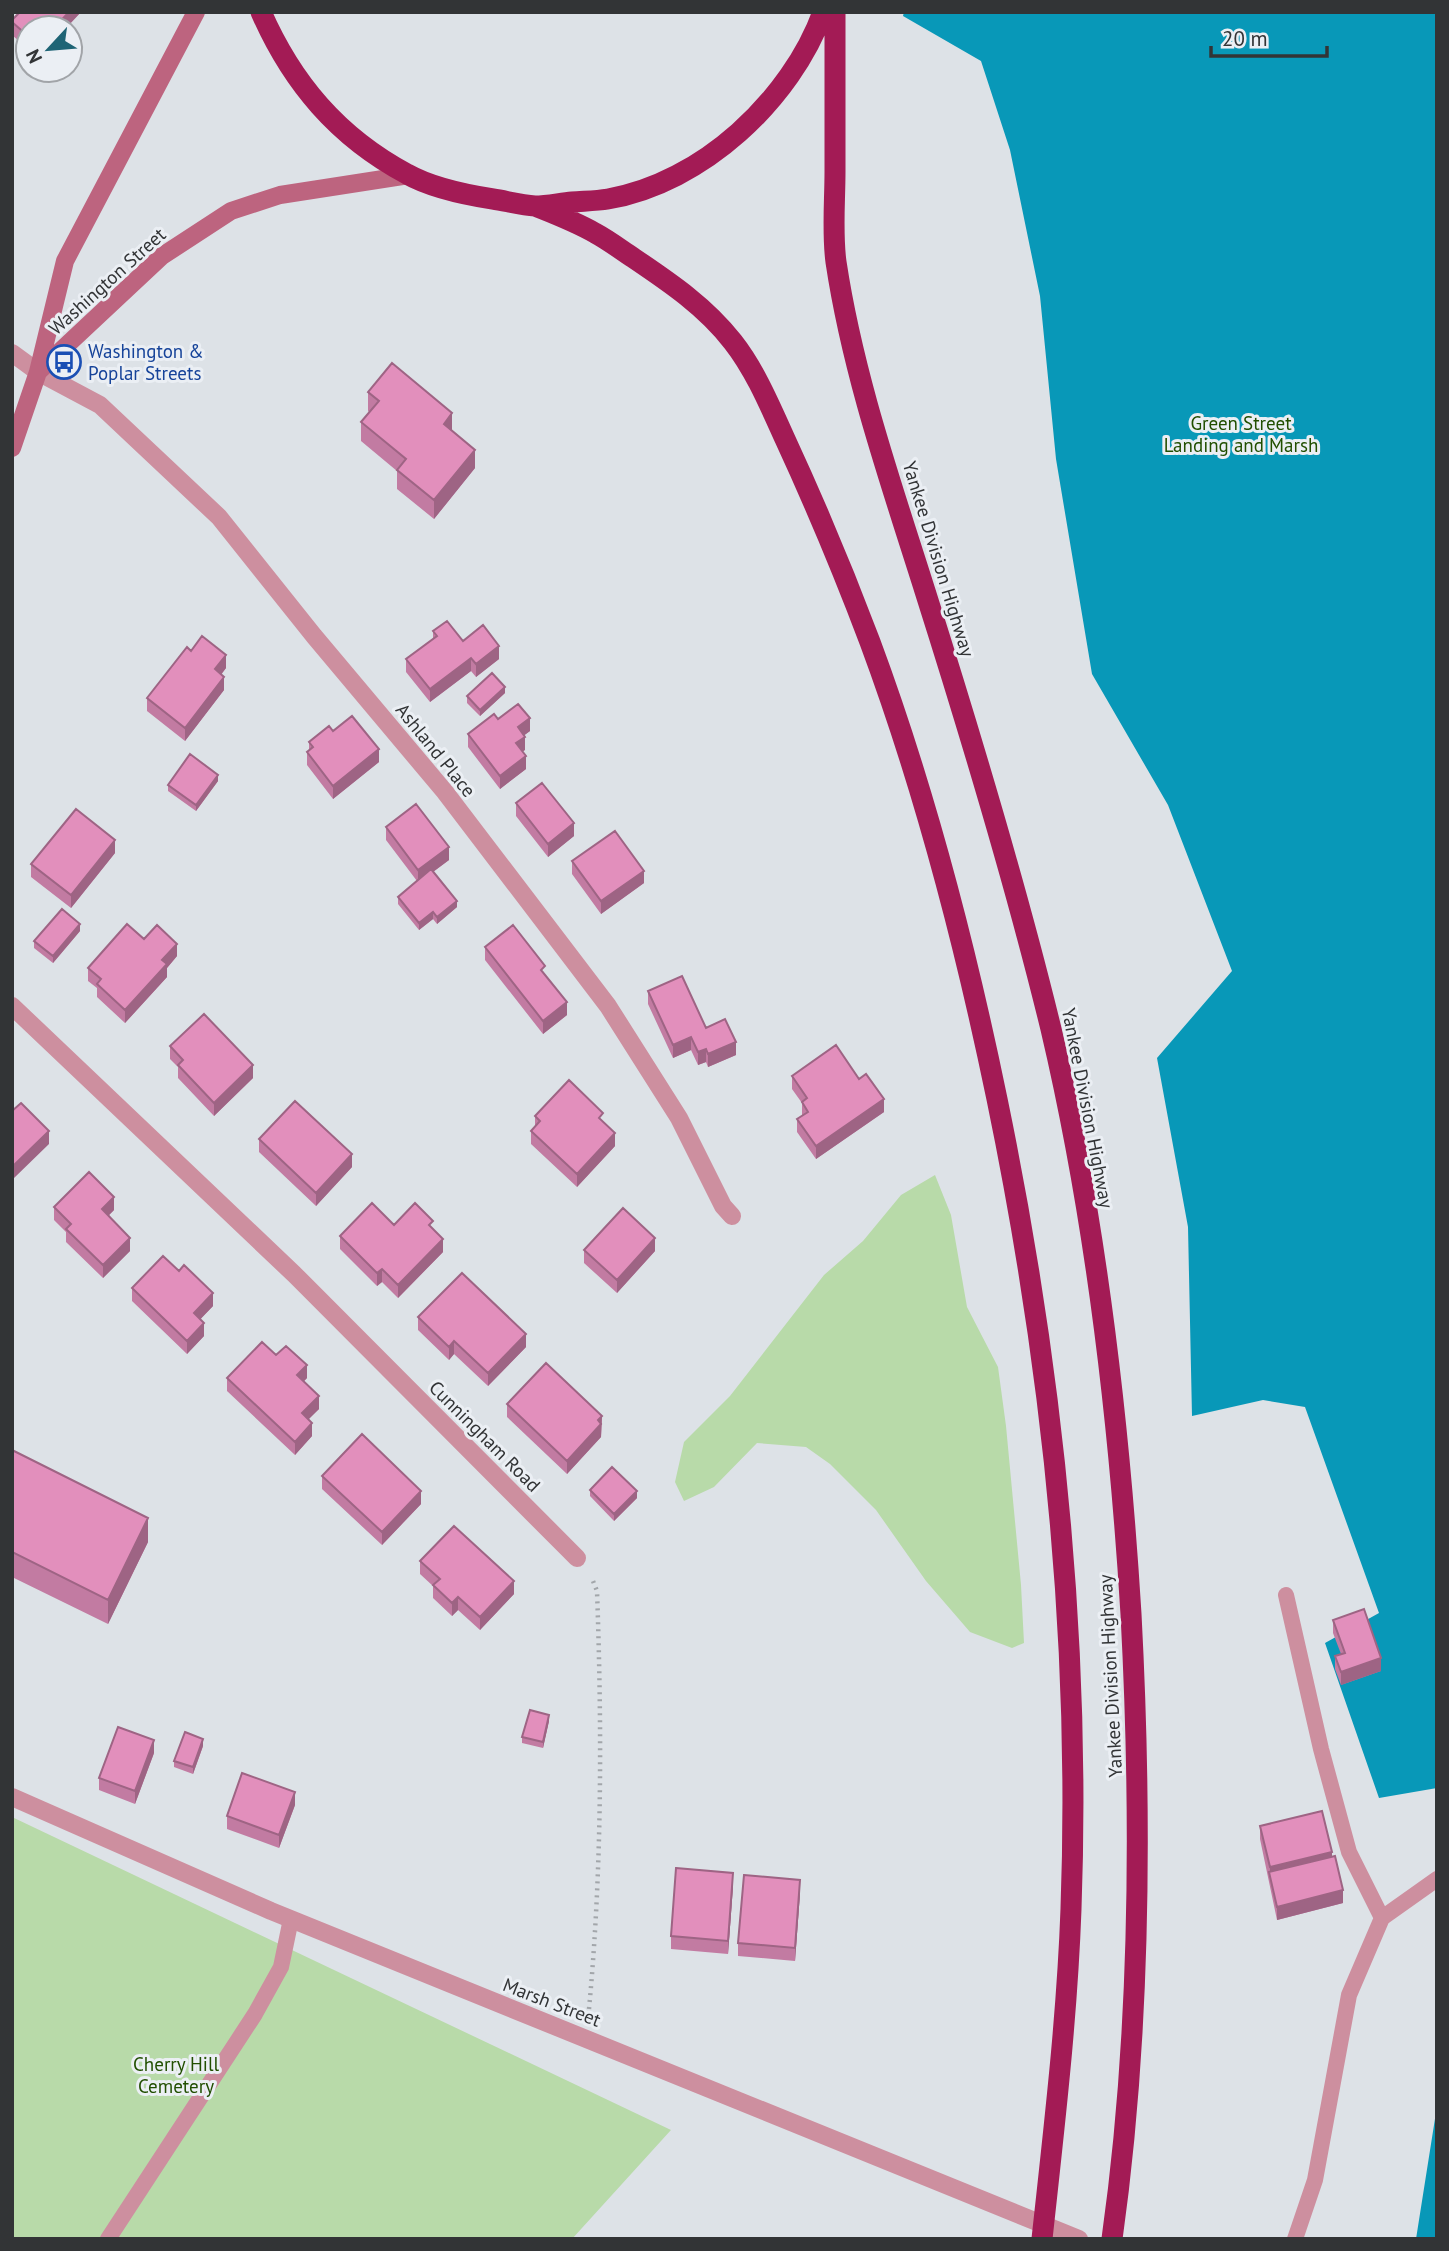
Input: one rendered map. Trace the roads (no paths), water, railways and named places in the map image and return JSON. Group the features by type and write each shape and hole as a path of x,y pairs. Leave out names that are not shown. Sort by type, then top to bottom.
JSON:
{"highway":[{"path":"261,12 276,46 310,97 355,141 409,175 470,196 535,206 610,199 684,171 720,148 756,117 793,72 823,12"},
{"name":"Yankee Division Highway","path":"835,12 835,255 850,340 874,427 1010,865 1052,1034 1092,1243 1114,1407 1127,1545 1137,1771 1134,1986 1112,2239"},
{"name":"Yankee Division Highway","path":"535,206 595,232 682,290 734,343 752,372 808,489 882,675 926,810 974,989 1015,1186 1038,1325 1066,1593 1073,1809 1071,1907 1065,2034 1042,2239"}],"main road":[{"name":"Washington Street","path":"12,448 38,372 65,261 196,12"},
{"name":"Washington Street","path":"38,372 162,256 231,211 280,195 409,175"}],"street":[{"name":"Ashland Place","path":"12,353 38,372 100,405 219,517 444,792 608,1006 679,1118 723,1206 732,1216"},
{"name":"Cunningham Road","path":"12,1006 294,1274 577,1558"},
{"name":"Marsh Street","path":"12,1797 291,1919 1079,2239"}],"lane":[{"path":"1286,1595 1321,1749 1349,1852 1381,1918"},
{"path":"1295,2239 1315,2180 1349,1995 1381,1918 1437,1879"},
{"path":"108,2239 255,2014 281,1967 291,1919"}],"water":[{"name":"Green Street Landing and Marsh","path":"904,12 1437,12 1437,1788 1379,1798 1325,1643 1379,1613 1305,1407 1263,1400 1192,1416 1188,1227 1157,1058 1232,971 1168,805 1092,674 1056,459 1040,296 1010,150 981,61 903,16"},
{"path":"1437,2106 1437,2239 1416,2239"}],"place":[{"name":"Washington & Poplar Streets","path":"64,362"}],"park label":[{"name":"Cherry Hill Cemetery","path":"176,2075"}]}
